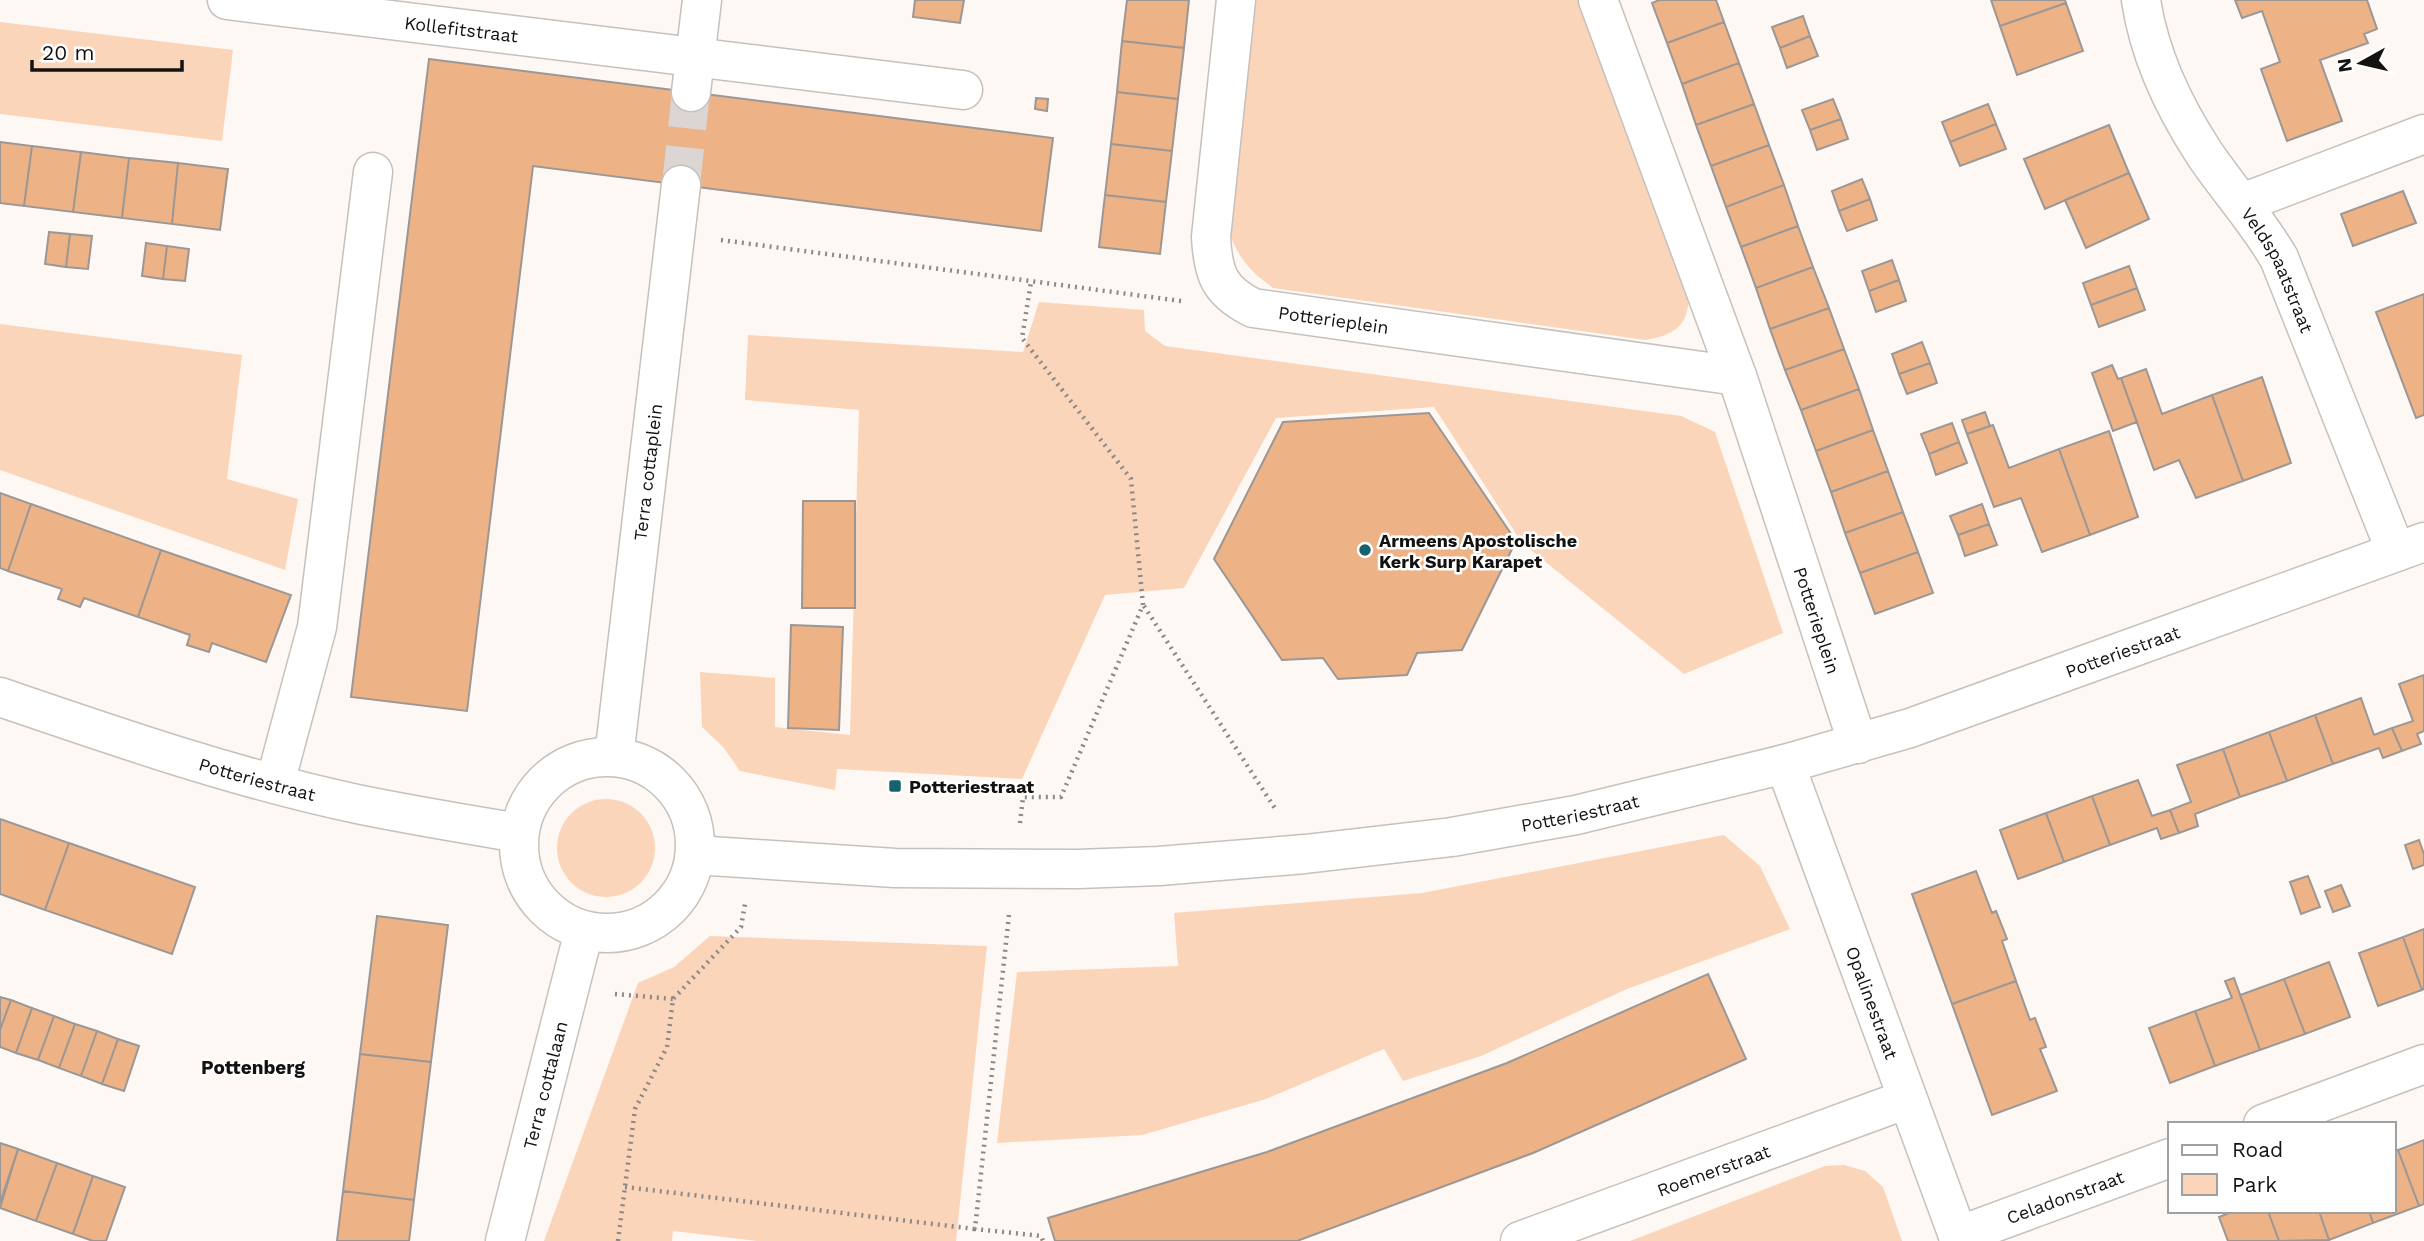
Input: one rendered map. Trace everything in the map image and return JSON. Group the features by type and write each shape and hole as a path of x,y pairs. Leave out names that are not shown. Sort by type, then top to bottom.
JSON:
{"street":[{"name":"Kollefitstraat","path":"227,0 693,74"},
{"path":"702,0 693,74 963,90"},
{"name":"Potterieplein","path":"1236,0 1211,237 1216,274 1234,298 1253,308 1737,376"},
{"name":"Potterieplein","path":"1598,0 1737,376 1858,744"},
{"name":"Veldspaatstraat","path":"2141,0 2152,47 2166,86 2204,152 2261,226 2279,258 2410,547"},
{"path":"2242,203 2424,134"},
{"path":"275,783 317,628 373,172"},
{"name":"Terra cottaplein","path":"614,757 681,185"},
{"name":"Potteriestraat","path":"695,855 895,867 1159,866 1306,854 1451,837 1576,815 1858,744 1969,708 2410,547"},
{"name":"Potteriestraat","path":"0,697 127,740 275,783 357,804 519,833"},
{"path":"614,757 646,766 677,792 693,828 695,855 685,887 671,905 651,922 616,933 584,930 565,923 548,911 535,898 521,867 518,849 519,833 530,801 551,776 572,764 595,758 614,757"},
{"name":"Opalinestraat","path":"1785,764 1959,1239"},
{"name":"Terra cottalaan","path":"505,1241 584,930"},
{"path":"2268,1122 2424,1064"},
{"name":"Roemerstraat","path":"1520,1241 1907,1099"},
{"name":"Celadonstraat","path":"1959,1239 2168,1159"}],"path":[{"path":"675,233 1154,298"},
{"path":"1031,282 1022,338 1131,479 1143,605 1306,854"},
{"path":"975,1228 1023,797 1061,797 1143,605"},
{"path":"618,1241 635,1109 667,1047 673,999 741,927 752,858"},
{"path":"568,989 673,999"},
{"path":"625,1187 1041,1236 1042,1241"}],"green space":[{"path":"1252,0 1582,0 1689,296 1686,315 1678,328 1645,340 1273,288 1246,264 1229,233"},
{"path":"0,22 233,50 222,141 0,114"},
{"path":"1039,302 1144,310 1145,331 1165,346 1681,416 1715,432 1783,633 1684,674 1522,543 1434,407 1276,418 1184,588 1105,595 1022,779 837,769 835,790 740,771 723,747 702,727 700,672 775,678 775,727 850,735 859,410 745,400 748,335 1023,352"},
{"path":"0,324 242,355 227,479 298,499 285,570 0,470"},
{"path":"606,799 625,803 641,813 651,829 655,848 651,867 641,883 625,893 606,897 587,893 571,883 561,867 557,848 561,829 571,813 587,803"},
{"path":"1724,835 1760,866 1790,929 1627,989 1481,1056 1403,1081 1384,1049 1266,1099 1142,1135 997,1143 1017,972 1178,966 1174,913 1422,893"},
{"path":"710,936 987,946 956,1241 757,1241 673,1231 672,1241 544,1241 638,983 674,967"},
{"path":"1844,1165 1865,1171 1883,1187 1902,1241 1630,1241 1825,1166"}],"building":[{"path":"915,0 964,0 960,23 913,17"},
{"path":"1127,0 1189,0 1184,48 1122,41"},
{"path":"1659,0 1716,0 1724,22 1667,43 1652,3"},
{"path":"1991,0 2065,0 2066,3 2000,26"},
{"path":"2235,0 2367,0 2377,29 2364,34 2368,43 2320,60 2342,121 2287,141 2261,69 2280,62 2262,11 2242,18"},
{"path":"2066,3 2083,51 2017,75 2000,26"},
{"path":"1803,16 1810,36 1780,48 1772,27"},
{"path":"1724,22 1739,63 1682,84 1667,43"},
{"path":"1810,36 1818,56 1787,68 1780,48"},
{"path":"1122,41 1184,48 1178,99 1117,92"},
{"path":"429,59 1053,138 1041,231 533,166 467,711 351,697"},
{"path":"1739,63 1754,104 1696,125 1682,84"},
{"path":"1117,92 1178,99 1172,151 1111,144"},
{"path":"1036,98 1048,99 1047,111 1035,109"},
{"path":"1833,99 1841,119 1810,130 1802,110"},
{"path":"1754,104 1769,145 1711,166 1696,125"},
{"path":"1988,104 1996,124 1950,142 1942,122"},
{"path":"1841,119 1848,139 1817,150 1810,130"},
{"path":"1996,124 2006,149 1960,166 1950,142"},
{"path":"2109,125 2129,173 2045,209 2024,159"},
{"path":"0,142 32,146 24,206 0,203"},
{"path":"1111,144 1172,151 1166,202 1105,195"},
{"path":"1769,145 1784,185 1726,207 1711,166"},
{"path":"32,146 81,152 73,212 24,206"},
{"path":"81,152 129,158 122,218 73,212"},
{"path":"129,158 178,163 172,224 122,218"},
{"path":"178,163 228,169 220,230 172,224"},
{"path":"2129,173 2149,219 2086,248 2065,200"},
{"path":"1862,179 1870,199 1839,211 1832,191"},
{"path":"1784,185 1798,226 1741,247 1726,207"},
{"path":"2403,191 2416,223 2353,246 2341,214"},
{"path":"1105,195 1166,202 1160,254 1099,247"},
{"path":"1870,199 1877,220 1847,231 1839,211"},
{"path":"1798,226 1813,267 1756,288 1741,247"},
{"path":"49,232 70,234 66,267 45,264"},
{"path":"70,234 92,236 88,269 66,267"},
{"path":"146,243 167,246 163,279 142,276"},
{"path":"167,246 189,249 185,281 163,279"},
{"path":"1892,260 1899,280 1869,291 1862,271"},
{"path":"2129,266 2137,288 2091,305 2083,283"},
{"path":"1813,267 1829,308 1770,329 1756,288"},
{"path":"1899,280 1906,301 1876,312 1869,291"},
{"path":"2137,288 2145,310 2099,327 2091,305"},
{"path":"2424,294 2424,415 2416,418 2376,312"},
{"path":"1829,308 1844,349 1785,370 1770,329"},
{"path":"1922,342 1930,363 1899,374 1892,354"},
{"path":"1844,349 1859,389 1801,410 1785,370"},
{"path":"1930,363 1937,383 1907,394 1899,374"},
{"path":"2112,365 2118,379 2121,378 2137,422 2113,431 2092,373"},
{"path":"2146,369 2162,414 2212,395 2243,481 2196,498 2179,460 2154,470 2121,378"},
{"path":"2262,377 2291,463 2243,481 2212,395"},
{"path":"1859,389 1873,430 1816,451 1801,410"},
{"path":"1985,412 1990,426 1967,434 1962,420"},
{"name":"Armeens Apostolische Kerk Surp Karapet","path":"1429,413 1516,541 1462,650 1417,653 1407,675 1338,679 1323,658 1282,660 1214,559 1283,422"},
{"path":"1952,423 1959,442 1929,454 1921,434"},
{"path":"1993,425 2009,468 2059,449 2090,535 2042,552 2021,498 1994,507 1967,434"},
{"path":"1873,430 1888,471 1831,492 1816,451"},
{"path":"2109,431 2138,517 2090,535 2059,449"},
{"path":"1959,442 1967,463 1936,475 1929,454"},
{"path":"1888,471 1903,512 1845,533 1831,492"},
{"path":"0,493 31,504 8,571 0,568"},
{"path":"803,501 855,501 855,608 802,608"},
{"path":"31,504 161,550 138,617 84,598 80,607 58,599 62,589 8,571"},
{"path":"1982,504 1989,524 1958,535 1950,516"},
{"path":"1903,512 1918,552 1860,573 1845,533"},
{"path":"1989,524 1997,545 1965,556 1958,535"},
{"path":"161,550 291,595 266,662 212,643 209,652 187,645 190,635 138,617"},
{"path":"1918,552 1933,593 1875,614 1860,573"},
{"path":"791,625 843,627 839,730 788,728"},
{"path":"2424,675 2424,731 2417,734 2421,744 2402,751 2392,728 2413,721 2399,684"},
{"path":"2361,698 2374,735 2392,728 2402,751 2383,758 2379,748 2333,764 2315,715"},
{"path":"2315,715 2333,764 2287,781 2269,732"},
{"path":"2269,732 2287,781 2240,797 2223,749"},
{"path":"2223,749 2240,797 2195,814 2198,826 2179,833 2170,810 2191,802 2177,765"},
{"path":"2138,780 2152,816 2170,810 2179,833 2161,839 2157,828 2110,845 2092,796"},
{"path":"2092,796 2110,845 2064,862 2046,813"},
{"path":"2046,813 2064,862 2018,879 2000,830"},
{"path":"0,819 69,843 45,910 0,894"},
{"path":"2419,840 2424,854 2424,865 2413,869 2405,845"},
{"path":"69,843 195,887 172,954 45,910"},
{"path":"1976,871 1992,913 1996,911 2007,939 2002,941 2016,981 1952,1004 1912,894"},
{"path":"2308,876 2320,907 2301,914 2290,882"},
{"path":"2341,885 2350,906 2333,912 2325,891"},
{"path":"377,916 448,925 431,1062 360,1054"},
{"path":"2424,929 2424,989 2422,990 2403,937"},
{"path":"2403,937 2422,990 2378,1006 2359,953"},
{"path":"2329,962 2350,1017 2305,1034 2284,979"},
{"path":"1708,974 1746,1059 1533,1153 1297,1241 1055,1241 1048,1218 1267,1152 1507,1063"},
{"path":"2234,978 2260,1050 2215,1066 2195,1011 2232,998 2225,981"},
{"path":"2284,979 2305,1034 2260,1050 2240,995"},
{"path":"2016,981 2030,1020 2035,1018 2046,1047 2040,1049 2057,1091 1992,1115 1952,1004"},
{"path":"0,997 11,1000 0,1030"},
{"path":"11,1000 32,1008 16,1053 0,1047 0,1030"},
{"path":"32,1008 54,1016 38,1060 16,1053"},
{"path":"2195,1011 2215,1066 2170,1083 2149,1028"},
{"path":"54,1016 75,1024 59,1068 38,1060"},
{"path":"75,1024 97,1031 81,1076 59,1068"},
{"path":"97,1031 118,1039 102,1084 81,1076"},
{"path":"118,1039 139,1046 124,1091 102,1084"},
{"path":"360,1054 431,1062 414,1200 343,1191"},
{"path":"2424,1140 2424,1204 2419,1206 2398,1150"},
{"path":"0,1143 18,1149 0,1203"},
{"path":"18,1149 57,1163 36,1221 0,1208"},
{"path":"2396,1150 2419,1206 2373,1223 2370,1213 2396,1213"},
{"path":"57,1163 93,1176 73,1234 36,1221"},
{"path":"93,1176 125,1187 106,1241 93,1241 73,1234"},
{"path":"343,1191 414,1200 409,1241 337,1241"},
{"path":"2229,1213 2269,1213 2279,1241 2228,1241 2219,1217"},
{"path":"2269,1213 2320,1213 2329,1240 2279,1241"},
{"path":"2320,1213 2370,1213 2373,1223 2329,1240"}],"tunnel":[{"path":"681,185 691,92"}],"place":[{"name":"Armeens Apostolische Kerk Surp Karapet","path":"1365,550"},
{"name":"Potteriestraat","path":"895,786"}],"district":[{"name":"Pottenberg","path":"253,1067"}]}
